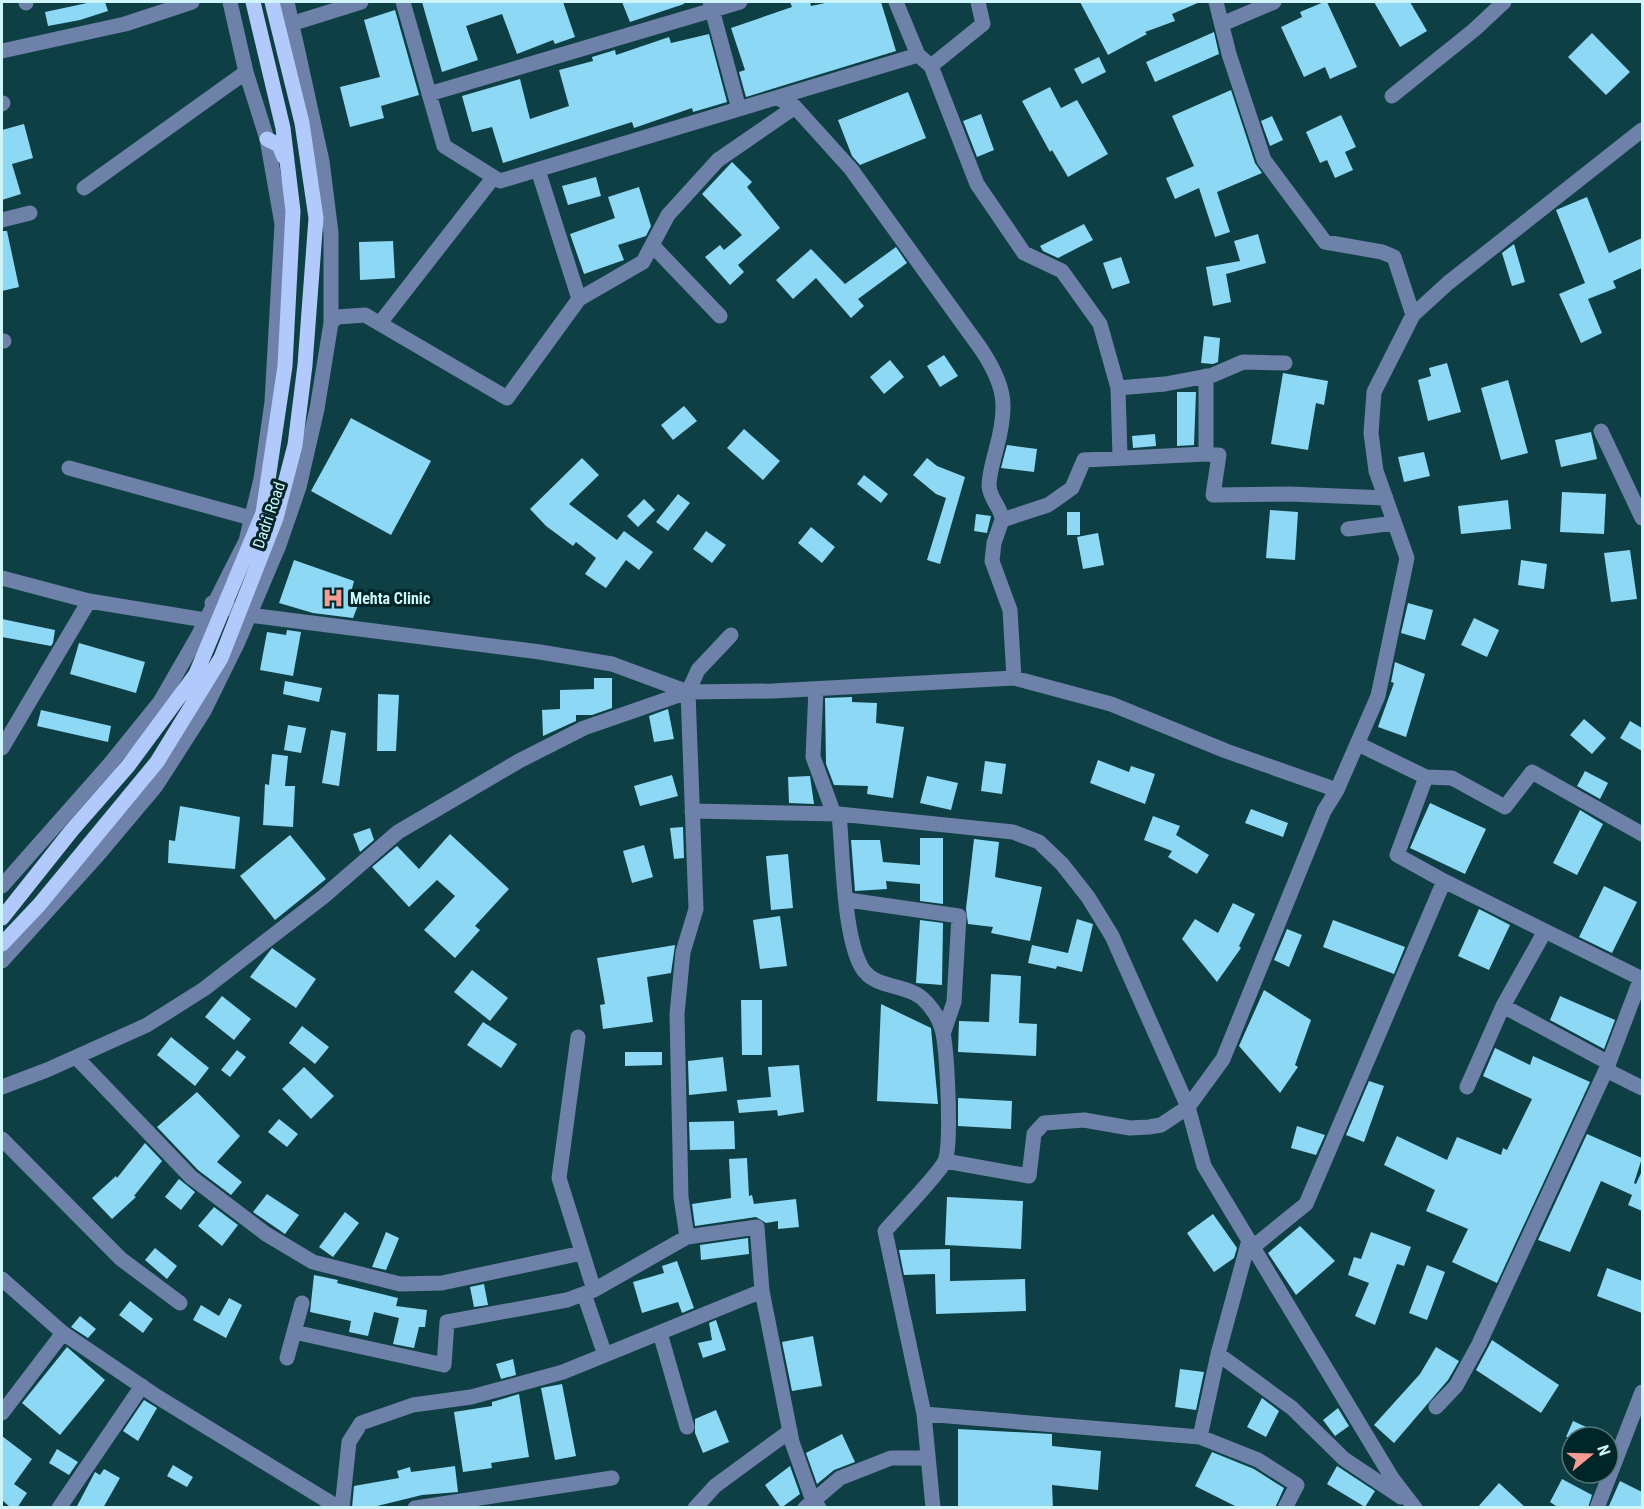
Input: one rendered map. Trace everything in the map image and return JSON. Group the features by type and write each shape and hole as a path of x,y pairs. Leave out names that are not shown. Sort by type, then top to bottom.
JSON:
{"main road":[{"path":"2,918 72,830 128,766 196,674 263,513 285,366 293,211 283,128 253,2"},
{"path":"2,944 39,905 157,762 221,657 276,518 295,445 305,364 316,218 302,123 272,2"},
{"path":"267,139 279,145 292,175 304,174 311,166 322,160"}],"street":[{"path":"2,51 125,24 192,2"},
{"name":"Dadri Road","path":"2,886 109,765 160,702 246,541 261,479 272,402 282,224 267,139 246,72 230,2"},
{"name":"Dadri Road","path":"2,961 98,855 156,786 204,711 279,545 299,487 317,410 331,323 331,233 322,160 294,23 287,2"},
{"path":"294,23 361,2"},
{"path":"403,2 444,146 500,181 918,55"},
{"path":"429,94 711,6 740,2"},
{"path":"897,2 918,55 931,66 977,184 1024,253 1062,271 1100,324 1118,388 1120,457"},
{"path":"931,66 983,24 978,2"},
{"path":"1216,2 1229,54 1264,160 1325,242 1382,252 1394,257 1413,315"},
{"path":"1222,24 1274,2"},
{"path":"1392,96 1474,30 1504,2"},
{"path":"711,6 739,109"},
{"path":"84,188 246,72"},
{"path":"778,98 795,107 851,169 981,349 999,378 1004,399 1004,420 990,474 989,490 1002,520 994,543 992,561 1010,610 1014,678"},
{"path":"331,323 337,317 365,315 507,398 579,299 643,262 668,215 718,160 795,107"},
{"path":"945,1161 1029,1176 1034,1134 1044,1124 1084,1120 1130,1128 1161,1125 1188,1107 1223,1059 1324,811 1338,790 1378,696 1407,558 1376,471 1371,433 1374,392 1413,315 1448,283 1642,130"},
{"path":"538,170 579,299"},
{"path":"380,323 493,178"},
{"path":"2,220 30,213"},
{"path":"652,245 720,316"},
{"path":"1118,388 1165,384 1206,376 1243,362 1286,363"},
{"path":"1206,376 1206,454"},
{"path":"1601,431 1642,518"},
{"path":"1002,520 1048,505 1072,488 1084,460 1120,457 1219,455 1213,495 1290,494 1386,498"},
{"path":"69,468 251,518"},
{"path":"1348,529 1394,522"},
{"path":"2,578 89,601 205,620"},
{"path":"2,748 89,601"},
{"path":"212,603 249,615 540,651 612,664 688,692"},
{"path":"687,1237 681,1197 677,1014 683,952 696,909 688,692 698,670 731,634"},
{"path":"2,1087 147,1025 204,989 323,897 398,832 519,761 584,728 688,692 816,689 1014,678 1111,704 1226,751 1338,790"},
{"path":"816,689 813,757 837,814 853,939 865,972 873,980 903,988 922,998 937,1018 943,1034 948,1104 945,1161 885,1231 924,1414 933,1508"},
{"path":"1358,744 1426,777 1452,778 1505,807 1532,772 1642,834"},
{"path":"1426,777 1397,855 1444,881 1642,978 1608,1067 1479,1344 1456,1386 1436,1407"},
{"path":"692,811 837,814 1013,832 1039,842 1062,864 1089,897 1112,936 1188,1107 1204,1166 1400,1499"},
{"path":"1200,1437 1218,1354 1251,1244 1306,1204 1444,881"},
{"path":"848,900 959,916 954,1002 943,1034"},
{"path":"1467,1087 1503,1006 1545,931"},
{"path":"1503,1006 1642,1088"},
{"path":"578,1037 559,1178 582,1253 605,1355"},
{"path":"76,1057 191,1177 266,1233 313,1262 400,1284 442,1283 582,1253"},
{"path":"2,1139 121,1259 180,1303"},
{"path":"294,1332 444,1365 447,1322 567,1300 589,1292 687,1237 757,1226 762,1291 790,1431 812,1505 840,1478 891,1458 928,1458"},
{"path":"2,1279 63,1333 142,1386 340,1508 349,1442 361,1423 413,1405 471,1397 563,1372 762,1291"},
{"path":"287,1358 302,1303"},
{"path":"2,1413 63,1333"},
{"path":"660,1333 687,1427"},
{"path":"1218,1354 1292,1408 1344,1459 1415,1508"},
{"path":"58,1508 142,1386"},
{"path":"1597,1508 1642,1392"},
{"path":"924,1414 1200,1437 1258,1460 1297,1485 1285,1508"},
{"path":"695,1508 715,1486 790,1431"},
{"path":"415,1508 612,1478"}],"building":[{"path":"92,2 105,2 108,11 80,20 48,26 45,12"},
{"path":"422,2 563,2 575,37 555,44 553,40 517,54 502,14 466,26 478,60 442,72"},
{"path":"622,2 684,2 684,4 630,22"},
{"path":"790,2 810,2 811,6 830,2 881,2 896,51 746,97 739,72 745,70 731,28 792,7"},
{"path":"1080,2 1200,2 1172,14 1175,21 1145,32 1147,34 1108,55"},
{"path":"1327,2 1357,67 1330,79 1325,67 1304,77 1281,27 1302,17 1300,12"},
{"path":"1374,2 1410,2 1427,31 1400,47"},
{"path":"395,10 419,95 381,106 384,118 350,127 340,87 380,77 364,20"},
{"path":"1214,32 1219,54 1155,82 1146,62"},
{"path":"1592,33 1630,72 1606,95 1568,57"},
{"path":"709,34 727,102 693,112 692,108 634,128 632,122 503,163 492,127 472,132 462,96 520,79 530,119 569,106 559,70 593,61 592,57 615,50 616,55 669,37 671,43"},
{"path":"1099,57 1106,72 1082,84 1074,69"},
{"path":"1050,87 1061,108 1077,100 1108,154 1068,177 1052,150 1050,152 1022,101"},
{"path":"1231,90 1255,163 1262,173 1217,192 1230,232 1215,237 1199,188 1175,199 1166,178 1194,166 1172,116"},
{"path":"908,92 926,138 860,165 852,156 838,120"},
{"path":"981,114 994,150 977,157 963,121"},
{"path":"1341,115 1356,147 1345,152 1353,170 1335,178 1327,160 1320,163 1306,132"},
{"path":"1272,116 1283,140 1270,146 1261,121"},
{"path":"24,124 33,158 12,164 21,194 2,200 2,130"},
{"path":"732,162 752,182 747,187 780,228 738,265 744,272 730,285 705,257 720,245 724,250 742,235 702,194"},
{"path":"596,177 601,196 568,205 562,186"},
{"path":"639,187 651,226 646,236 618,245 624,260 584,274 570,234 615,218 608,197"},
{"path":"1587,197 1609,253 1642,238 1642,268 1613,281 1616,288 1588,299 1602,333 1581,343 1559,294 1585,283 1556,210"},
{"path":"1084,224 1093,240 1058,258 1043,251 1040,246"},
{"path":"2,231 7,231 19,287 2,291"},
{"path":"1258,234 1266,263 1226,274 1231,302 1213,306 1206,267 1240,261 1234,241"},
{"path":"393,241 395,278 360,280 359,242"},
{"path":"1514,244 1525,282 1512,286 1502,253"},
{"path":"896,247 907,263 858,299 864,306 851,318 816,278 793,299 776,280 811,249 845,284"},
{"path":"1121,257 1130,283 1112,289 1103,263"},
{"path":"1204,336 1220,338 1218,362 1201,363"},
{"path":"944,355 958,376 940,387 927,366"},
{"path":"890,360 904,377 884,394 870,377"},
{"path":"1447,363 1461,412 1428,421 1418,380 1431,376 1429,368"},
{"path":"1283,373 1328,381 1324,405 1316,403 1308,450 1271,444"},
{"path":"1508,380 1528,453 1501,460 1481,388"},
{"path":"1177,392 1196,392 1194,445 1177,446"},
{"path":"684,406 697,421 673,440 661,425"},
{"path":"351,418 431,461 391,535 311,491"},
{"path":"744,429 780,461 763,480 727,448"},
{"path":"1591,432 1597,459 1561,467 1555,440"},
{"path":"1155,434 1156,446 1133,448 1132,436"},
{"path":"1007,445 1037,449 1034,472 1001,468"},
{"path":"1424,452 1430,476 1404,482 1398,457"},
{"path":"582,458 599,475 569,504 617,540 624,531 653,552 639,570 626,560 606,588 585,574 596,558 576,542 573,546 546,526 530,509"},
{"path":"927,458 937,466 965,477 940,564 927,560 946,498 936,494 913,475"},
{"path":"864,475 888,494 881,503 857,484"},
{"path":"1562,492 1606,494 1604,534 1560,532"},
{"path":"678,494 690,503 668,531 656,522"},
{"path":"644,499 655,510 638,527 627,516"},
{"path":"1508,500 1511,529 1461,534 1458,506"},
{"path":"1270,510 1298,512 1295,560 1266,558"},
{"path":"1067,512 1080,512 1080,535 1067,535"},
{"path":"976,514 991,516 987,533 974,531"},
{"path":"811,527 835,547 822,563 798,543"},
{"path":"706,531 726,545 712,563 693,549"},
{"path":"1098,533 1104,565 1083,569 1077,537"},
{"path":"1630,550 1637,599 1611,602 1604,553"},
{"path":"294,560 354,581 350,597 360,600 353,618 313,613 279,603"},
{"path":"1521,560 1547,564 1544,589 1518,585"},
{"path":"1408,603 1433,610 1425,640 1401,633"},
{"path":"1474,618 1499,630 1487,657 1461,645"},
{"path":"2,619 55,630 53,643 51,646 2,637"},
{"path":"287,630 301,632 293,676 260,670 267,632 286,635"},
{"path":"79,643 145,662 136,693 70,674"},
{"path":"1395,662 1425,674 1406,737 1378,727 1394,683 1391,682"},
{"path":"594,678 612,678 612,708 592,715 576,715 576,721 543,736 542,710 560,709 560,690 594,689"},
{"path":"285,681 322,688 319,702 283,694"},
{"path":"378,694 399,695 396,751 377,751"},
{"path":"852,697 852,702 877,703 876,723 904,727 893,798 867,794 868,786 834,785 826,764 825,698"},
{"path":"668,709 674,739 654,742 649,716"},
{"path":"41,710 111,726 108,742 37,726"},
{"path":"1584,719 1606,738 1592,754 1570,735"},
{"path":"1630,721 1642,728 1642,751 1620,738"},
{"path":"288,725 306,728 301,753 284,750"},
{"path":"331,730 346,733 339,786 322,783"},
{"path":"272,754 288,756 285,786 295,786 293,827 263,825 265,784 269,785"},
{"path":"1098,760 1129,772 1131,766 1155,774 1145,804 1090,783"},
{"path":"985,761 1006,764 1002,794 981,791"},
{"path":"1585,771 1608,783 1600,799 1577,786"},
{"path":"672,775 678,796 640,806 634,786"},
{"path":"810,776 814,804 789,803 788,777"},
{"path":"927,776 958,783 951,810 920,803"},
{"path":"1430,803 1486,829 1465,874 1410,848"},
{"path":"180,806 240,817 235,869 168,863 169,840 175,841"},
{"path":"1251,809 1288,823 1283,837 1245,823"},
{"path":"1580,810 1603,824 1577,875 1553,863"},
{"path":"1153,816 1180,826 1176,835 1209,855 1197,874 1168,857 1172,851 1144,840"},
{"path":"683,827 684,858 674,859 670,828"},
{"path":"370,828 374,840 360,852 353,834"},
{"path":"450,834 509,889 475,926 480,930 455,958 424,930 455,896 437,880 409,907 372,867 397,846 419,869"},
{"path":"290,835 326,879 275,920 240,876"},
{"path":"920,838 943,838 943,904 920,901 920,884 886,881 887,889 855,891 851,840 880,840 883,862 920,865"},
{"path":"974,839 999,842 995,877 1042,887 1030,941 991,933 993,927 968,924 966,909"},
{"path":"644,845 653,877 632,883 623,851"},
{"path":"788,854 793,908 771,910 766,856"},
{"path":"1604,886 1637,902 1612,953 1579,937"},
{"path":"1233,903 1255,914 1239,946 1241,948 1217,982 1182,939 1195,919 1218,933"},
{"path":"1479,909 1510,925 1489,970 1458,956"},
{"path":"780,916 787,966 760,969 753,920"},
{"path":"1077,919 1093,924 1082,972 1057,966 1056,969 1028,963 1032,945 1068,953"},
{"path":"920,920 943,923 942,985 916,983"},
{"path":"1333,920 1405,947 1394,974 1323,947"},
{"path":"1287,929 1302,935 1289,967 1274,960"},
{"path":"675,945 671,973 647,977 653,1022 603,1029 600,1005 605,1004 597,958"},
{"path":"272,948 316,979 296,1008 250,977"},
{"path":"472,970 508,998 490,1021 454,992"},
{"path":"991,974 1021,976 1019,1023 1037,1024 1036,1056 958,1052 959,1021 989,1022"},
{"path":"1264,990 1311,1020 1295,1065 1298,1067 1280,1093 1239,1046"},
{"path":"222,996 251,1019 234,1040 205,1017"},
{"path":"1560,996 1615,1020 1604,1049 1550,1020"},
{"path":"741,1000 762,1000 762,1055 742,1055"},
{"path":"881,1004 931,1028 938,1104 877,1101"},
{"path":"483,1022 517,1044 501,1068 467,1045"},
{"path":"302,1026 329,1047 315,1064 289,1043"},
{"path":"171,1037 209,1068 195,1086 157,1055"},
{"path":"1495,1048 1530,1065 1533,1056 1590,1082 1497,1283 1452,1262 1468,1229 1426,1211 1435,1190 1384,1165 1397,1136 1447,1160 1457,1137 1501,1155 1503,1148 1507,1150 1532,1099 1483,1076"},
{"path":"237,1050 246,1057 230,1077 221,1070"},
{"path":"625,1052 662,1052 662,1065 625,1066"},
{"path":"723,1057 727,1091 689,1095 688,1061"},
{"path":"799,1065 804,1112 778,1116 777,1110 739,1113 737,1100 771,1097 768,1067"},
{"path":"304,1067 334,1096 311,1119 282,1089"},
{"path":"1369,1081 1384,1086 1364,1142 1346,1135"},
{"path":"197,1092 240,1136 217,1162 242,1182 231,1195 198,1170 157,1127"},
{"path":"958,1098 1012,1101 1011,1129 958,1126"},
{"path":"279,1119 298,1134 287,1147 268,1132"},
{"path":"734,1121 735,1149 690,1150 689,1122"},
{"path":"1297,1126 1325,1135 1316,1155 1291,1148"},
{"path":"1587,1134 1642,1158 1634,1183 1636,1184 1642,1171 1642,1211 1628,1205 1632,1195 1601,1181 1570,1252 1538,1240"},
{"path":"145,1143 162,1161 134,1196 136,1197 112,1219 92,1198 116,1176 117,1178"},
{"path":"747,1158 749,1196 752,1195 754,1204 796,1199 799,1227 778,1229 778,1221 766,1223 756,1217 695,1226 692,1204 731,1198 729,1159"},
{"path":"179,1179 195,1192 181,1210 165,1197"},
{"path":"267,1194 299,1215 285,1234 253,1212"},
{"path":"947,1197 1023,1201 1021,1249 945,1245"},
{"path":"214,1207 238,1225 222,1246 198,1226"},
{"path":"345,1212 359,1223 333,1257 319,1247"},
{"path":"1213,1214 1237,1248 1234,1258 1214,1272 1187,1233"},
{"path":"1300,1226 1335,1261 1296,1295 1268,1253"},
{"path":"386,1232 399,1238 386,1270 372,1267"},
{"path":"1371,1232 1411,1247 1404,1266 1397,1264 1375,1325 1355,1316 1369,1283 1348,1275 1354,1257 1361,1259"},
{"path":"748,1238 749,1254 701,1260 700,1245"},
{"path":"155,1248 177,1266 167,1279 145,1260"},
{"path":"950,1249 950,1281 1025,1279 1026,1311 936,1314 935,1274 904,1275 899,1250"},
{"path":"677,1261 694,1308 682,1313 678,1302 642,1313 633,1282 664,1273 662,1266"},
{"path":"1427,1265 1445,1272 1427,1320 1409,1313"},
{"path":"1607,1268 1642,1281 1642,1313 1597,1296"},
{"path":"314,1275 398,1298 396,1306 427,1310 425,1327 419,1327 414,1348 393,1344 399,1318 374,1312 368,1336 349,1332 351,1321 310,1312"},
{"path":"484,1284 488,1305 474,1307 470,1287"},
{"path":"229,1298 242,1305 226,1338 193,1320 201,1305 219,1316"},
{"path":"130,1301 153,1319 143,1333 119,1315"},
{"path":"80,1316 96,1329 88,1338 71,1327"},
{"path":"716,1320 726,1350 703,1358 698,1343 712,1340 709,1323"},
{"path":"813,1336 822,1386 792,1391 782,1342"},
{"path":"1492,1340 1559,1385 1541,1413 1476,1370"},
{"path":"67,1347 105,1380 60,1435 22,1403"},
{"path":"1436,1347 1459,1361 1448,1380 1394,1443 1374,1425 1420,1374"},
{"path":"513,1359 516,1375 501,1379 496,1364"},
{"path":"1180,1369 1204,1372 1196,1410 1175,1407"},
{"path":"562,1384 576,1456 555,1460 541,1388"},
{"path":"519,1394 529,1457 491,1463 492,1468 463,1472 454,1412 492,1406 492,1402"},
{"path":"1262,1398 1279,1411 1266,1437 1247,1427"},
{"path":"144,1400 157,1408 138,1441 123,1431"},
{"path":"1338,1408 1349,1426 1335,1436 1323,1420"},
{"path":"716,1410 729,1442 703,1453 695,1433 695,1419"},
{"path":"958,1429 1052,1434 1052,1446 1101,1451 1098,1490 1052,1485 1053,1508 958,1508"},
{"path":"842,1434 855,1462 834,1470 817,1484 806,1453"},
{"path":"2,1436 32,1459 14,1484 27,1493 17,1508 11,1508 2,1500"},
{"path":"57,1449 78,1462 69,1475 49,1463"},
{"path":"1212,1452 1254,1469 1284,1488 1275,1508 1239,1508 1195,1486"},
{"path":"173,1465 193,1477 187,1487 167,1476"},
{"path":"455,1466 458,1492 422,1495 369,1508 352,1508 354,1486 399,1478 397,1471 410,1467 411,1472"},
{"path":"790,1466 800,1494 781,1508 765,1485"},
{"path":"1337,1466 1375,1491 1365,1507 1327,1484"},
{"path":"104,1469 120,1478 103,1508 76,1508 95,1472 100,1475"},
{"path":"1620,1481 1642,1492 1642,1508 1608,1508"},
{"path":"1499,1483 1526,1508 1477,1508"},
{"path":"1560,1483 1560,1485 1573,1485 1592,1495 1588,1508 1559,1508 1550,1502"}],"place":[{"name":"Mehta Clinic","path":"333,598"}]}
